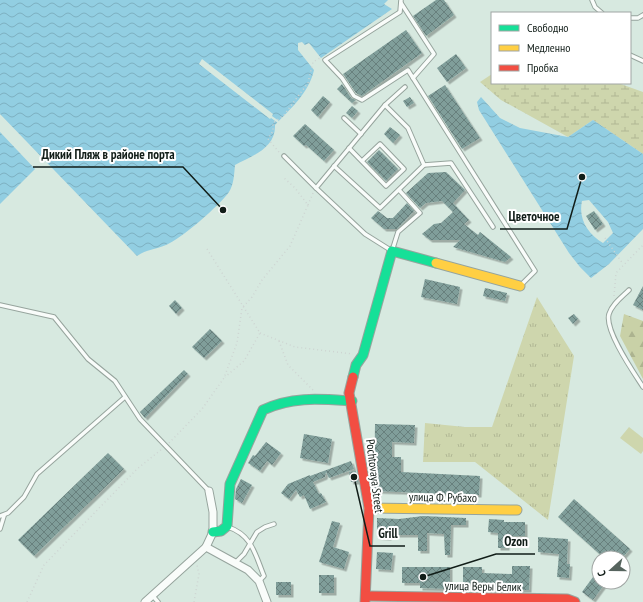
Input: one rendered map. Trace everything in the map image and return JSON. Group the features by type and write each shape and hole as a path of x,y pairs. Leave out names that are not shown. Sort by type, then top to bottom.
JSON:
{"street":[{"path":"392,251 520,286"},
{"name":"Pochtovaya Street","path":"366,599 369,508 350,393 350,385 356,365 363,355 392,251"},
{"path":"213,532 221,531 227,526 230,484 263,410 274,404 322,398 352,401"},
{"path":"145,602 192,558 206,547 213,532 213,512 209,490"},
{"name":"улица Ф. Рубахо","path":"369,508 517,510"},
{"path":"206,547 248,570 259,581 266,602"},
{"name":"улица Веры Белик","path":"366,599 567,599 575,602"}],"lane":[{"path":"592,0 595,8 601,12"},
{"path":"401,2 400,12 325,60 342,78 354,96 362,100 408,70 535,271 520,286"},
{"path":"401,2 434,54 414,78"},
{"path":"593,12 595,8"},
{"path":"631,18 638,18 643,15"},
{"path":"631,55 643,61"},
{"path":"316,188 385,105 405,87"},
{"path":"385,105 408,128 424,165"},
{"path":"344,118 361,134"},
{"path":"349,148 386,186 404,169 380,144 362,161"},
{"path":"284,156 365,234 392,251 398,232 420,213 399,190"},
{"path":"334,166 380,208 424,165 451,163 493,227"},
{"path":"629,290 613,306 608,315 611,329 620,350 643,387"},
{"path":"0,305 54,317 88,359 115,381 140,419 209,490"},
{"path":"0,529 2,516 24,497 37,474 126,397"},
{"path":"235,563 251,543 257,532 264,527 274,524"},
{"path":"227,526 237,530 251,543 264,576 259,581"},
{"path":"152,596 158,602"}],"path":[{"path":"284,156 270,144 268,140 273,131 273,123 284,115 308,83 313,62 319,58 325,60"},
{"path":"283,177 295,188 308,205"},
{"path":"224,378 237,343 242,308 252,297 262,280 290,246 316,188"},
{"path":"605,238 623,265"},
{"path":"613,306 616,273 643,245"},
{"path":"207,249 242,308 260,333 295,347 363,355"},
{"path":"27,602 44,565 137,469 166,446 202,409 224,378 244,361 260,333"},
{"path":"279,341 288,366 322,398"},
{"path":"192,558 198,568 194,602"}],"green space":[{"path":"491,75 491,84 621,84 643,92 643,154 593,120 568,137 501,100 480,82"},
{"path":"537,297 574,356 548,520 475,462 423,462 425,423 465,427 492,427"},
{"path":"624,314 643,321 643,379 620,336"},
{"path":"629,427 643,438 643,451 641,454 620,438"}],"water":[{"path":"0,0 388,0 384,4 392,9 321,58 309,43 305,45 302,42 298,43 298,50 314,70 312,78 293,107 275,125 272,140 262,150 235,165 231,189 224,198 200,221 173,242 137,256 0,114"},
{"path":"481,97 500,118 520,128 568,137 593,120 643,154 643,229 609,264 591,278 569,253 479,110 477,102","holes":["589,200 608,222 613,233 603,243 593,235 585,225 581,214 582,201"]},
{"path":"0,132 35,169 0,204"}],"pier":[{"path":"202,59 273,114 272,116 279,121 278,123 271,118 270,119 199,64"}],"building":[{"path":"436,0 444,0 454,15 426,36 413,16"},
{"path":"406,30 422,53 362,96 356,93 343,74"},
{"path":"456,54 466,68 447,82 437,68"},
{"path":"342,84 351,98 356,100 352,103 337,89"},
{"path":"445,85 480,138 462,149 428,96"},
{"path":"323,96 330,102 318,117 311,110"},
{"path":"410,97 414,103 407,107 403,101"},
{"path":"352,106 358,111 352,118 346,113"},
{"path":"305,124 334,150 324,161 293,136"},
{"path":"390,127 400,135 393,143 384,134"},
{"path":"379,150 398,169 386,181 367,162"},
{"path":"446,172 465,190 453,203 469,220 464,224 478,235 480,232 511,257 505,262 453,247 460,240 430,240 422,234 434,224 441,223 453,212 442,201 426,203 420,208 406,193 428,173"},
{"path":"407,203 414,211 397,229 384,229 371,218 378,211 387,218 393,218"},
{"path":"594,211 603,224 595,230 586,216"},
{"path":"425,279 460,287 457,304 421,297"},
{"path":"643,286 643,310 633,305"},
{"path":"485,288 507,293 505,301 483,296"},
{"path":"175,300 182,308 176,314 169,306"},
{"path":"574,314 578,319 573,324 568,318"},
{"path":"210,329 222,341 204,358 192,347"},
{"path":"184,370 188,374 145,418 140,412"},
{"path":"375,424 415,425 414,443 392,442 392,457 401,457 401,472 480,476 479,495 374,491"},
{"path":"304,434 332,439 328,463 300,458"},
{"path":"266,442 281,453 272,465 267,461 260,471 248,463 253,455 255,456"},
{"path":"108,453 124,469 34,556 18,540"},
{"path":"351,461 354,469 329,478 326,472 325,477 313,482 319,494 321,493 326,502 310,509 304,495 300,497 296,490 289,499 281,493 288,484"},
{"path":"356,471 358,482 351,482 349,472"},
{"path":"241,479 252,485 242,503 235,499 236,489"},
{"path":"574,499 630,549 595,550 558,517"},
{"path":"423,516 466,518 466,525 451,525 450,555 445,555 444,534 427,533 427,551 418,551 418,535 389,535 389,538 377,537 377,518 399,519"},
{"path":"489,519 504,520 504,522 525,522 525,536 508,536 507,548 498,548 498,533 488,532"},
{"path":"332,521 340,523 333,547 349,552 344,569 319,562"},
{"path":"538,537 568,539 567,564 570,564 569,578 557,577 559,554 538,552"},
{"path":"377,552 393,553 391,570 376,569"},
{"path":"512,566 530,566 529,590 488,590 488,584 463,584 463,567 482,567 482,573 512,574"},
{"path":"402,567 450,567 450,589 420,588 420,583 402,583"},
{"path":"319,575 334,575 334,593 319,593"},
{"path":"591,580 591,590 600,590 593,600 582,592"},
{"path":"276,582 291,582 291,595 276,595"}],"traffic: fast":[{"path":"353,377 356,365 363,355 392,251 436,263"},
{"path":"213,532 221,531 227,526 230,484 263,410 285,402 296,400 318,399 352,401"}],"traffic: slow":[{"path":"436,263 520,286"},
{"path":"369,508 517,510"}],"traffic: jam":[{"path":"353,377 349,393 369,508 365,602"},
{"path":"366,596 567,599 575,602"}],"place":[{"name":"Цветочное","path":"582,177"},
{"name":"Дикий Пляж в районе порта","path":"223,210"},
{"name":"Grill","path":"354,477"},
{"name":"Ozon","path":"423,577"}]}
